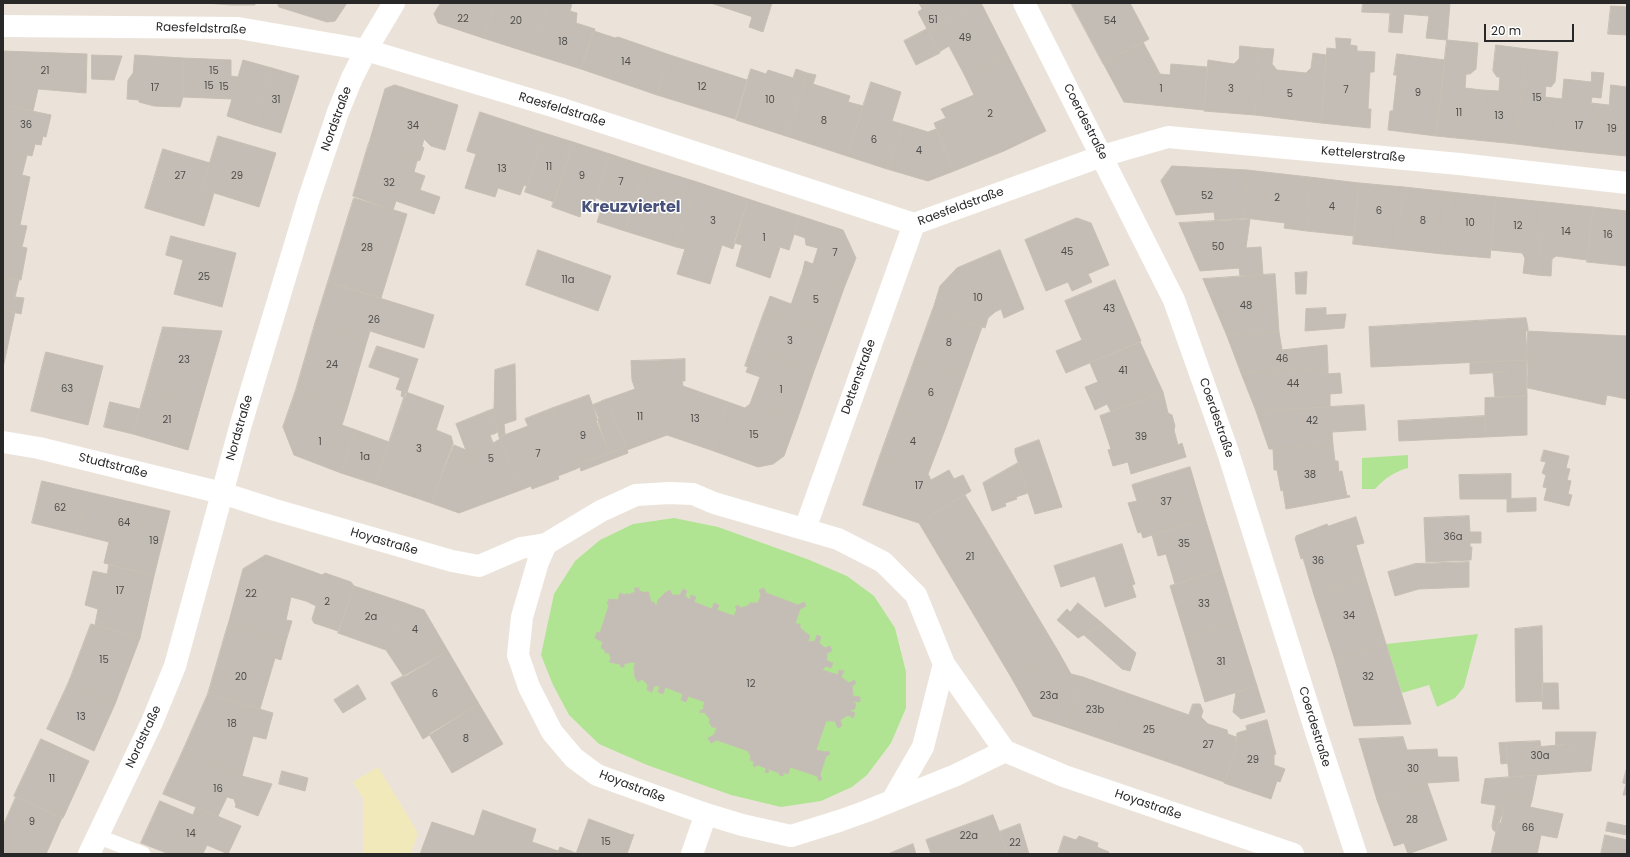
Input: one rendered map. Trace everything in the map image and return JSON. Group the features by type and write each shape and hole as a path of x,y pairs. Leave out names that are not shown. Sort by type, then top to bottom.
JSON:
{"street":[{"name":"Nordstraße","path":"93,845 152,722 175,666 241,424 309,198 338,112 366,50 394,3"},
{"name":"Coerdestraße","path":"1024,3 1174,300 1228,452 1330,777 1356,854"},
{"name":"Raesfeldstraße","path":"3,26 238,28 366,50 567,110 914,224 1102,156"},
{"name":"Kettelerstraße","path":"1102,156 1168,137 1459,164 1627,183"},
{"name":"Dettenstraße","path":"805,529 914,224"},
{"name":"Studtstraße","path":"3,442 39,448 222,493"},
{"name":"Hoyastraße","path":"222,493 275,510 452,561 479,566 521,548 546,544 601,511 636,495 669,493 693,494 714,503 838,539 883,562 916,595 944,664 1005,751 1064,776 1293,854"},
{"name":"Hoyastraße","path":"546,544 527,597 522,617 518,655 529,687 552,732 574,758 597,775 706,814 742,825 791,836 839,821 956,774 1005,751"},
{"path":"893,799 923,747 944,664"},
{"path":"692,854 706,814"}],"lane":[{"path":"93,845 143,854"}],"green space":[{"path":"1408,455 1408,468 1398,471 1390,476 1375,489 1362,489 1362,458"},
{"path":"674,518 718,527 807,559 847,576 874,596 895,628 906,672 906,708 891,743 867,775 852,787 821,801 781,807 731,795 647,765 599,744 569,715 553,685 541,655 554,594 575,561 600,540 633,524"},
{"path":"1478,634 1464,687 1455,698 1437,707 1429,685 1402,693 1386,644"}],"sand":[{"path":"378,767 418,833 411,854 363,854 363,798 353,782"}],"building":[{"path":"205,3 255,3 255,5 231,5"},
{"path":"278,3 347,3 335,21 327,22 279,7"},
{"path":"441,3 495,3 483,38 438,23 434,14"},
{"path":"495,3 549,3 533,54 483,38"},
{"path":"549,3 572,3 570,11 577,13 576,23 595,29 581,69 533,54"},
{"path":"711,3 772,3 763,32 749,27 752,17"},
{"path":"919,3 979,3 927,29 918,12 922,9"},
{"path":"981,3 1007,54 965,76 949,46 939,52 927,29"},
{"path":"1071,3 1130,3 1149,39 1103,63"},
{"path":"1363,3 1391,3 1390,13 1362,12"},
{"path":"1391,3 1450,3 1447,40 1426,38 1429,16 1404,14 1402,33 1389,32"},
{"path":"1611,6 1627,7 1627,35 1608,34"},
{"path":"927,29 940,53 916,65 904,41"},
{"path":"594,31 615,38 618,37 670,55 657,95 581,69"},
{"path":"1336,38 1351,39 1350,45 1357,46 1357,51 1375,52 1374,72 1370,72 1368,109 1371,109 1370,128 1321,123 1327,48 1336,49"},
{"path":"1447,40 1478,43 1476,69 1470,74 1466,74 1465,88 1482,90 1476,140 1436,136"},
{"path":"1143,42 1160,74 1170,75 1171,64 1207,67 1204,110 1124,102 1103,63"},
{"path":"1496,45 1527,49 1516,144 1476,140 1482,90 1499,91 1500,77 1497,77 1493,71"},
{"path":"1240,46 1259,48 1255,115 1204,111 1208,60 1234,64 1239,59"},
{"path":"1259,48 1274,49 1272,64 1277,70 1306,73 1311,68 1313,53 1326,55 1321,123 1255,115"},
{"path":"1527,49 1558,52 1555,82 1551,87 1546,86 1545,97 1562,99 1557,149 1516,144"},
{"path":"3,51 87,54 86,93 38,89 33,111 3,105"},
{"path":"1007,54 1046,131 1004,151 954,171 934,123 946,118 941,109 974,95 965,76"},
{"path":"1397,54 1445,60 1436,136 1388,130 1390,111 1393,111 1397,75 1394,75"},
{"path":"92,55 122,56 114,80 92,79"},
{"path":"135,55 183,58 183,97 180,107 154,106 139,102 139,100 127,99 128,80 133,73"},
{"path":"670,55 747,80 735,119 657,95"},
{"path":"183,58 231,60 231,76 238,77 243,60 272,68 254,125 227,116 232,99 183,97"},
{"path":"272,68 299,76 281,133 254,125"},
{"path":"751,69 766,74 768,70 793,78 796,69 807,73 786,136 736,120"},
{"path":"1592,72 1604,73 1601,98 1592,97 1591,103 1600,104 1595,153 1557,149 1564,79 1591,82"},
{"path":"807,73 816,75 813,84 850,96 848,102 863,106 847,156 786,136"},
{"path":"871,82 901,92 892,121 902,124 887,169 847,156"},
{"path":"395,85 458,105 445,150 431,146 424,139 422,146 424,148 420,160 369,143 385,89"},
{"path":"1611,85 1627,87 1627,156 1595,153 1600,104 1609,105"},
{"path":"3,105 51,115 46,137 43,136 41,145 35,144 32,156 3,150"},
{"path":"480,112 544,133 527,186 524,185 520,195 498,188 495,197 465,188 476,154 467,151"},
{"path":"902,124 928,132 936,129 954,171 928,181 887,169"},
{"path":"544,133 573,142 554,202 525,192"},
{"path":"218,136 276,153 259,207 202,189"},
{"path":"573,142 610,154 591,213 582,210 580,217 552,207"},
{"path":"369,143 420,160 417,161 414,172 425,176 420,190 440,197 434,214 396,201 393,210 353,196"},
{"path":"163,149 210,163 202,189 214,193 204,226 145,208"},
{"path":"3,150 27,155 22,175 30,177 25,201 3,197"},
{"path":"610,154 646,166 625,231 597,222 604,201 596,198"},
{"path":"646,166 697,182 676,247 625,231"},
{"path":"1172,166 1247,170 1245,218 1215,220 1214,212 1176,215 1161,181"},
{"path":"1247,170 1309,177 1307,231 1284,228 1285,223 1245,218"},
{"path":"1309,177 1359,183 1354,236 1307,231"},
{"path":"697,182 748,199 733,249 722,245 710,284 677,274 685,249 676,247"},
{"path":"1359,183 1404,187 1397,249 1353,244"},
{"path":"1404,187 1450,192 1443,254 1397,249"},
{"path":"1450,192 1496,197 1490,258 1443,254"},
{"path":"3,197 25,201 20,225 27,226 22,247 3,243"},
{"path":"1496,197 1545,202 1537,275 1523,273 1525,258 1522,253 1491,250"},
{"path":"354,198 407,214 381,298 328,282"},
{"path":"748,199 800,216 789,250 780,247 770,278 736,266 742,245 734,243"},
{"path":"1545,202 1593,207 1587,260 1556,256 1552,259 1551,276 1537,275"},
{"path":"1593,207 1627,211 1627,266 1587,262"},
{"path":"800,216 843,230 856,258 844,288 802,274 805,261 813,264 818,248 806,245 805,238 794,234"},
{"path":"1077,218 1091,223 1109,265 1088,274 1092,282 1072,291 1068,282 1046,291 1025,240"},
{"path":"1250,219 1246,248 1261,247 1263,275 1240,276 1239,268 1200,271 1179,223"},
{"path":"171,236 236,253 222,307 174,294 183,260 166,255"},
{"path":"3,243 27,248 21,280 3,277"},
{"path":"538,250 611,276 598,311 526,285"},
{"path":"1000,250 1024,309 1004,318 1001,309 988,318 985,328 933,309 940,286 957,268"},
{"path":"1307,272 1306,294 1296,294 1295,273"},
{"path":"802,274 844,288 828,333 765,310 770,296 791,304"},
{"path":"1275,274 1279,332 1227,336 1203,279"},
{"path":"3,277 19,280 15,297 24,298 21,314 3,310"},
{"path":"1115,280 1141,341 1066,373 1056,351 1082,340 1065,301"},
{"path":"328,282 434,315 424,348 370,331 367,341 315,324"},
{"path":"1326,308 1326,315 1346,314 1344,328 1305,331 1306,309"},
{"path":"933,309 982,327 964,377 915,359"},
{"path":"3,310 15,312 3,368"},
{"path":"765,310 828,333 814,371 751,349"},
{"path":"1526,318 1528,328 1526,360 1371,367 1369,327"},
{"path":"315,324 367,341 348,406 296,390"},
{"path":"163,327 222,331 201,404 146,388"},
{"path":"1526,331 1627,336 1627,399 1607,395 1605,405 1528,388"},
{"path":"1279,332 1282,350 1327,345 1328,368 1241,373 1227,336"},
{"path":"1140,342 1163,392 1111,412 1107,404 1095,410 1085,387 1098,382 1090,363"},
{"path":"377,346 418,359 405,398 401,396 402,391 396,389 400,378 369,367"},
{"path":"751,349 814,371 797,420 750,404 760,377 746,372 748,367 745,366"},
{"path":"46,352 103,366 88,425 31,411"},
{"path":"685,359 685,381 682,381 683,386 728,402 711,450 667,435 666,360"},
{"path":"915,359 964,377 946,427 897,409"},
{"path":"666,360 667,435 627,450 607,399 635,389 632,380 631,361"},
{"path":"1526,360 1527,396 1495,397 1493,372 1506,372 1505,361"},
{"path":"1505,361 1506,372 1470,374 1470,363"},
{"path":"515,364 516,420 504,424 505,434 499,437 494,409 495,370"},
{"path":"1328,368 1328,374 1340,373 1342,393 1330,394 1330,407 1256,411 1241,373"},
{"path":"146,388 201,404 188,450 133,434"},
{"path":"296,390 348,406 342,425 356,430 341,473 294,455 283,427"},
{"path":"406,392 444,406 436,430 451,436 453,443 431,503 375,484"},
{"path":"1163,392 1168,413 1172,415 1178,445 1182,443 1186,457 1131,474 1128,462 1113,466 1108,450 1111,449 1100,416"},
{"path":"589,395 609,453 577,465 578,468 576,469 553,408"},
{"path":"1527,396 1527,435 1485,437 1485,398"},
{"path":"607,399 626,447 609,453 596,420 599,419 593,405"},
{"path":"110,402 140,409 133,434 104,427"},
{"path":"728,402 745,408 750,404 797,420 784,456 773,464 758,467 711,450"},
{"path":"1364,405 1366,430 1332,432 1333,445 1273,449 1269,449 1256,411"},
{"path":"553,408 576,469 558,476 559,479 532,489 531,486 521,490 499,437 528,426 525,419"},
{"path":"494,409 498,432 494,434 488,411"},
{"path":"897,409 946,427 928,474 880,456"},
{"path":"488,411 494,434 490,435 493,443 500,439 521,490 459,513 431,503 450,454 472,463 475,456 467,453 456,424"},
{"path":"1485,416 1485,437 1399,441 1398,421"},
{"path":"356,430 389,442 375,484 341,473"},
{"path":"1039,440 1062,507 1035,514 1015,449"},
{"path":"454,445 475,456 472,463 450,454"},
{"path":"1333,445 1335,461 1338,461 1339,472 1342,471 1347,496 1349,495 1350,497 1286,509 1283,490 1281,491 1277,470 1274,470 1273,449"},
{"path":"626,447 628,453 581,471 580,467 578,468 577,465"},
{"path":"1544,450 1569,456 1566,468 1570,469 1567,480 1571,481 1568,494 1572,495 1569,506 1544,500 1547,488 1543,487 1546,475 1542,473 1546,462 1541,461"},
{"path":"880,456 928,474 931,480 949,470 954,479 963,475 971,491 919,523 863,505"},
{"path":"1018,463 1028,493 1005,503 1006,506 992,511 983,483"},
{"path":"1190,467 1205,518 1143,538 1141,532 1138,533 1128,503 1137,501 1132,485"},
{"path":"1511,474 1511,499 1460,499 1459,475"},
{"path":"42,481 88,492 77,534 32,523"},
{"path":"88,492 170,511 154,576 104,563 109,542 77,534"},
{"path":"965,495 1058,651 1011,677 919,523"},
{"path":"1536,498 1536,511 1507,512 1507,499"},
{"path":"1469,516 1470,532 1481,532 1481,543 1470,543 1470,547 1472,547 1471,560 1426,562 1424,518"},
{"path":"1356,517 1364,543 1356,545 1366,579 1314,595 1303,558 1301,559 1295,538 1296,536 1327,524 1328,526"},
{"path":"1205,518 1221,570 1175,584 1166,554 1158,556 1152,535"},
{"path":"1122,544 1135,584 1132,585 1136,597 1105,607 1095,576 1061,587 1054,566"},
{"path":"266,555 314,572 306,601 291,597 286,620 292,621 286,641 228,625 243,569"},
{"path":"1469,562 1469,587 1419,589 1415,564"},
{"path":"1415,564 1419,589 1395,596 1388,572"},
{"path":"109,565 154,576 140,638 95,625 98,609 85,605 93,571 107,574"},
{"path":"1221,570 1237,622 1186,638 1170,586"},
{"path":"314,572 322,575 325,573 351,582 354,586 338,631 314,623 312,619 316,606 306,601"},
{"path":"1366,579 1386,644 1335,660 1314,595"},
{"path":"354,586 405,603 386,650 338,633"},
{"path":"635,588 639,588 639,591 646,593 648,591 651,602 654,602 654,604 657,605 658,600 665,593 670,590 672,595 680,595 683,589 687,591 685,596 690,600 691,595 696,597 694,602 712,609 714,603 719,605 717,610 734,616 737,609 735,607 738,605 740,608 748,606 750,603 758,603 761,595 759,590 764,588 766,593 798,605 804,602 806,606 800,609 795,624 800,624 800,628 810,636 808,642 815,641 817,635 821,637 819,643 825,648 830,646 832,651 827,653 827,661 833,663 831,668 826,666 822,670 838,675 839,670 844,671 841,677 849,683 854,680 856,683 852,686 853,696 860,697 860,702 854,701 856,704 854,710 851,709 850,711 855,713 853,718 848,715 840,720 842,726 838,728 835,721 826,721 816,750 825,752 828,751 830,754 826,756 820,775 822,779 819,781 817,776 790,767 788,774 782,772 784,775 780,776 779,773 769,769 768,773 765,772 766,768 757,765 754,767 753,764 755,762 750,760 751,757 748,751 717,740 711,743 708,738 714,735 717,728 712,727 709,722 710,719 704,712 700,713 700,711 705,708 703,707 705,702 688,696 686,702 681,700 683,694 665,687 663,694 658,692 660,686 654,686 652,692 647,690 648,685 642,679 638,682 635,677 634,666 636,663 631,662 624,664 624,667 621,667 620,664 609,662 611,659 609,653 605,653 605,650 601,648 603,642 595,638 597,632 600,633 609,605 607,604 609,599 618,600 620,593 625,595 627,593 628,595 635,592"},
{"path":"405,603 424,610 448,651 404,677 386,650"},
{"path":"1078,603 1103,624 1078,638 1057,620 1067,609 1070,612"},
{"path":"1237,622 1257,686 1205,702 1186,638"},
{"path":"91,624 140,638 115,704 69,682"},
{"path":"1103,624 1136,653 1130,671 1122,669 1084,635"},
{"path":"228,625 286,641 281,660 275,658 260,709 208,694"},
{"path":"1542,626 1543,701 1516,702 1515,629"},
{"path":"1386,644 1411,724 1354,726 1335,660"},
{"path":"448,651 479,704 423,739 391,683"},
{"path":"1058,651 1071,674 1083,677 1066,727 1033,716 1011,677"},
{"path":"1083,677 1124,692 1107,741 1066,727"},
{"path":"69,682 115,704 94,751 47,729"},
{"path":"1542,683 1558,683 1559,709 1543,709"},
{"path":"358,685 366,699 343,713 334,700"},
{"path":"1257,686 1265,712 1241,719 1233,712 1236,692"},
{"path":"1124,692 1189,715 1190,719 1174,764 1107,741"},
{"path":"208,694 273,713 266,739 253,736 242,776 182,753"},
{"path":"479,704 503,744 452,773 429,734"},
{"path":"1193,704 1200,704 1203,711 1201,717 1208,724 1227,730 1228,734 1236,737 1235,752 1224,782 1174,764 1190,719 1189,715"},
{"path":"1267,720 1276,754 1274,755 1274,765 1285,769 1280,782 1277,781 1271,799 1224,783 1235,752 1237,733 1247,730 1246,726"},
{"path":"1556,732 1596,732 1591,771 1574,772 1571,744 1556,746"},
{"path":"1403,737 1407,750 1437,749 1438,757 1457,757 1459,781 1427,783 1377,800 1359,739"},
{"path":"41,739 89,761 63,818 14,796"},
{"path":"1540,741 1541,747 1524,748 1523,742 1506,743 1508,763 1501,764 1499,743"},
{"path":"1523,742 1524,748 1571,744 1574,772 1509,777 1506,743"},
{"path":"182,753 242,776 272,784 258,816 235,807 236,805 234,799 227,797 218,816 163,794"},
{"path":"1627,767 1627,795 1623,795 1626,784 1623,783"},
{"path":"282,771 308,778 305,791 279,784"},
{"path":"1537,775 1532,800 1502,794 1500,806 1481,803 1485,779"},
{"path":"1427,783 1447,840 1408,854 1404,843 1394,846 1377,800"},
{"path":"1502,794 1532,800 1530,807 1563,814 1557,838 1541,835 1537,854 1491,854 1498,823 1501,823 1504,808 1496,806 1500,806"},
{"path":"16,797 62,818 46,854 7,854 3,852 3,826"},
{"path":"160,801 193,815 196,807 241,826 228,854 207,845 203,854 169,854 141,843"},
{"path":"1496,806 1504,808 1496,832 1493,830 1492,826"},
{"path":"483,810 536,829 532,842 558,851 557,854 420,854 432,822 474,836"},
{"path":"993,815 1008,854 931,854 926,840"},
{"path":"589,819 632,835 634,834 627,854 557,854 560,847 576,853"},
{"path":"1608,822 1627,826 1627,835 1606,831"},
{"path":"1020,824 1029,854 1008,854 999,832"},
{"path":"1605,835 1627,840 1627,854 1601,854"},
{"path":"1064,836 1076,840 1079,836 1098,843 1097,847 1109,852 1108,854 1058,854"},
{"path":"913,844 916,854 888,854"}],"district":[{"name":"Kreuzviertel","path":"631,208"}]}
